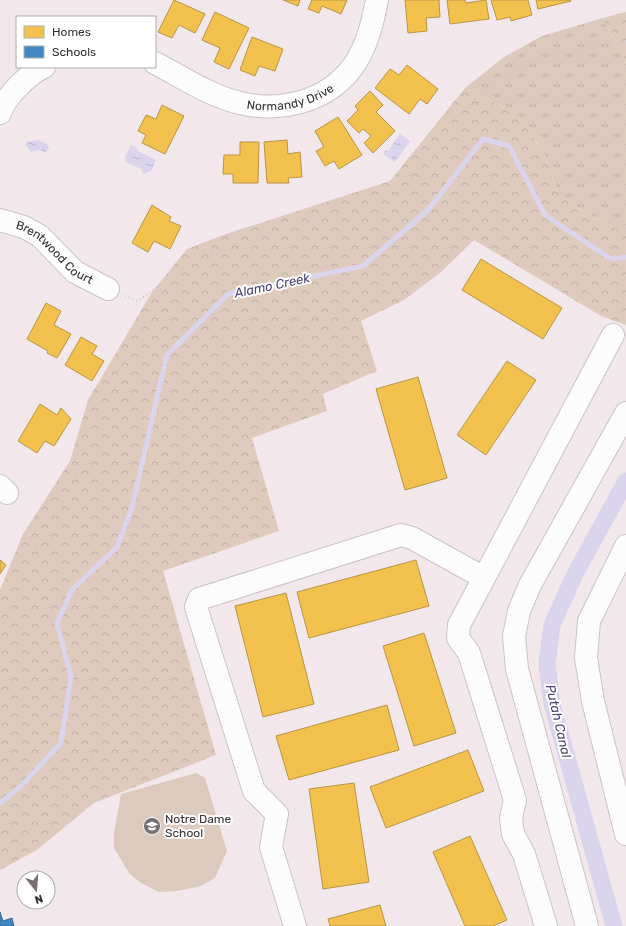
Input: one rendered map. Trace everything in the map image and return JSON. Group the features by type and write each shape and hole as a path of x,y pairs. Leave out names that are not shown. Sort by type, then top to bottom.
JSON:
{"street":[{"name":"Normandy Drive","path":"156,65 210,92 239,103 264,108 295,104 324,92 346,75 361,53 371,29 377,0"},
{"path":"0,113 18,87 37,70 42,68"},
{"name":"Brentwood Court","path":"0,220 24,227 40,236 75,272 108,288"},
{"path":"546,926 524,854 513,834 511,818 515,800 469,653 458,638 459,625 612,335"},
{"path":"587,926 517,669 514,636 518,611 530,585 626,413"},
{"path":"295,926 271,848 277,814 254,791 196,607 199,599 401,536 412,538 484,578"},
{"path":"626,546 589,621 586,658 593,701 626,834"}],"path":[{"path":"0,640 5,619 43,533 62,506 76,477 102,400 135,340 167,292 189,264 214,251 358,208 391,196 418,180 464,110 482,90 528,62 540,57 626,42"},
{"path":"0,856 78,781 96,752 105,730 109,703 111,626 115,612 122,597 156,552 161,538 199,391 206,378 220,363 276,326 293,320 344,312 378,298 407,279 471,220 478,220 517,250 544,268 616,306 618,312 612,335"},
{"path":"108,288 138,301 156,288 167,292"}],"green space":[{"path":"626,12 626,63 603,18"},
{"path":"603,18 626,63 626,232 623,232 581,210 558,193 544,153 517,114 465,88 504,57 542,36"},
{"path":"465,88 517,114 544,153 558,193 581,210 623,232 626,232 626,325 601,316 474,240 440,273 404,300 361,321 377,371 323,394 327,411 252,438 279,531 163,571 216,755 94,803 37,850 0,870 0,590 23,534 70,461 88,400 152,292 187,249 223,235 390,181"},
{"path":"196,773 205,778 227,851 215,878 201,886 177,891 159,892 141,883 129,873 114,848 114,833 121,794"}],"water":[{"path":"400,134 410,141 395,162 383,154 386,150 388,151"},
{"path":"39,140 48,145 49,148 46,152 38,150 31,152 26,146 27,142"},
{"path":"131,145 136,147 138,151 156,160 151,171 144,174 141,169 126,162 125,157"}],"building: Homes":[{"path":"174,0 205,14 195,33 179,25 172,38 158,32"},
{"path":"283,0 300,0 298,6"},
{"path":"312,0 347,0 341,14 322,6 319,13 308,9"},
{"path":"405,0 439,0 440,17 426,18 427,31 408,33"},
{"path":"447,0 465,0 466,3 486,0 489,19 450,24"},
{"path":"491,0 528,0 532,15 511,21 510,17 497,20"},
{"path":"536,0 570,0 571,1 538,9"},
{"path":"215,12 249,28 229,69 214,62 220,48 202,40"},
{"path":"252,37 283,49 275,71 259,66 255,76 240,70"},
{"path":"407,65 438,89 427,104 420,99 409,114 375,88 390,69 399,75"},
{"path":"370,91 383,105 376,112 395,131 373,153 364,143 371,136 363,129 359,133 347,121 358,110 355,106"},
{"path":"162,105 184,116 165,154 142,143 146,135 138,131 146,115 156,119"},
{"path":"338,117 362,155 339,169 334,161 325,166 316,151 324,147 315,131"},
{"path":"287,140 288,154 300,152 302,177 288,178 289,183 267,183 264,142"},
{"path":"240,142 259,142 258,183 233,183 233,174 223,174 224,155 240,155"},
{"path":"152,205 171,217 169,221 181,226 170,249 154,241 148,252 132,243"},
{"path":"481,259 562,308 543,339 462,290"},
{"path":"46,303 61,311 54,325 71,334 57,358 27,339"},
{"path":"81,337 97,346 92,354 104,361 92,381 65,365"},
{"path":"507,361 536,380 486,455 457,435"},
{"path":"418,377 447,478 405,490 376,389"},
{"path":"40,404 57,415 61,408 71,419 54,446 45,441 37,453 18,441"},
{"path":"0,560 6,565 0,574"},
{"path":"416,560 429,606 309,638 297,592"},
{"path":"286,593 314,704 263,717 235,606"},
{"path":"424,633 456,733 414,746 383,646"},
{"path":"387,705 399,750 289,780 276,736"},
{"path":"468,750 484,791 386,828 370,787"},
{"path":"354,783 369,882 323,889 309,789"},
{"path":"470,836 507,920 493,926 465,926 433,852"},
{"path":"380,905 386,926 330,926 328,919"}],"building: Schools":[{"path":"0,912 3,921 12,918 14,926 0,926"}],"waterway":[{"name":"Alamo Creek","path":"0,803 20,787 61,743 71,677 57,623 72,590 117,547 132,507 167,355 228,294 363,266 428,210 483,139 509,146 545,215 611,259 626,257"},
{"name":"Putah Canal","path":"614,926 552,704 547,664 552,625 575,574 626,481"}],"place":[{"name":"Notre Dame School","path":"152,826"}]}
